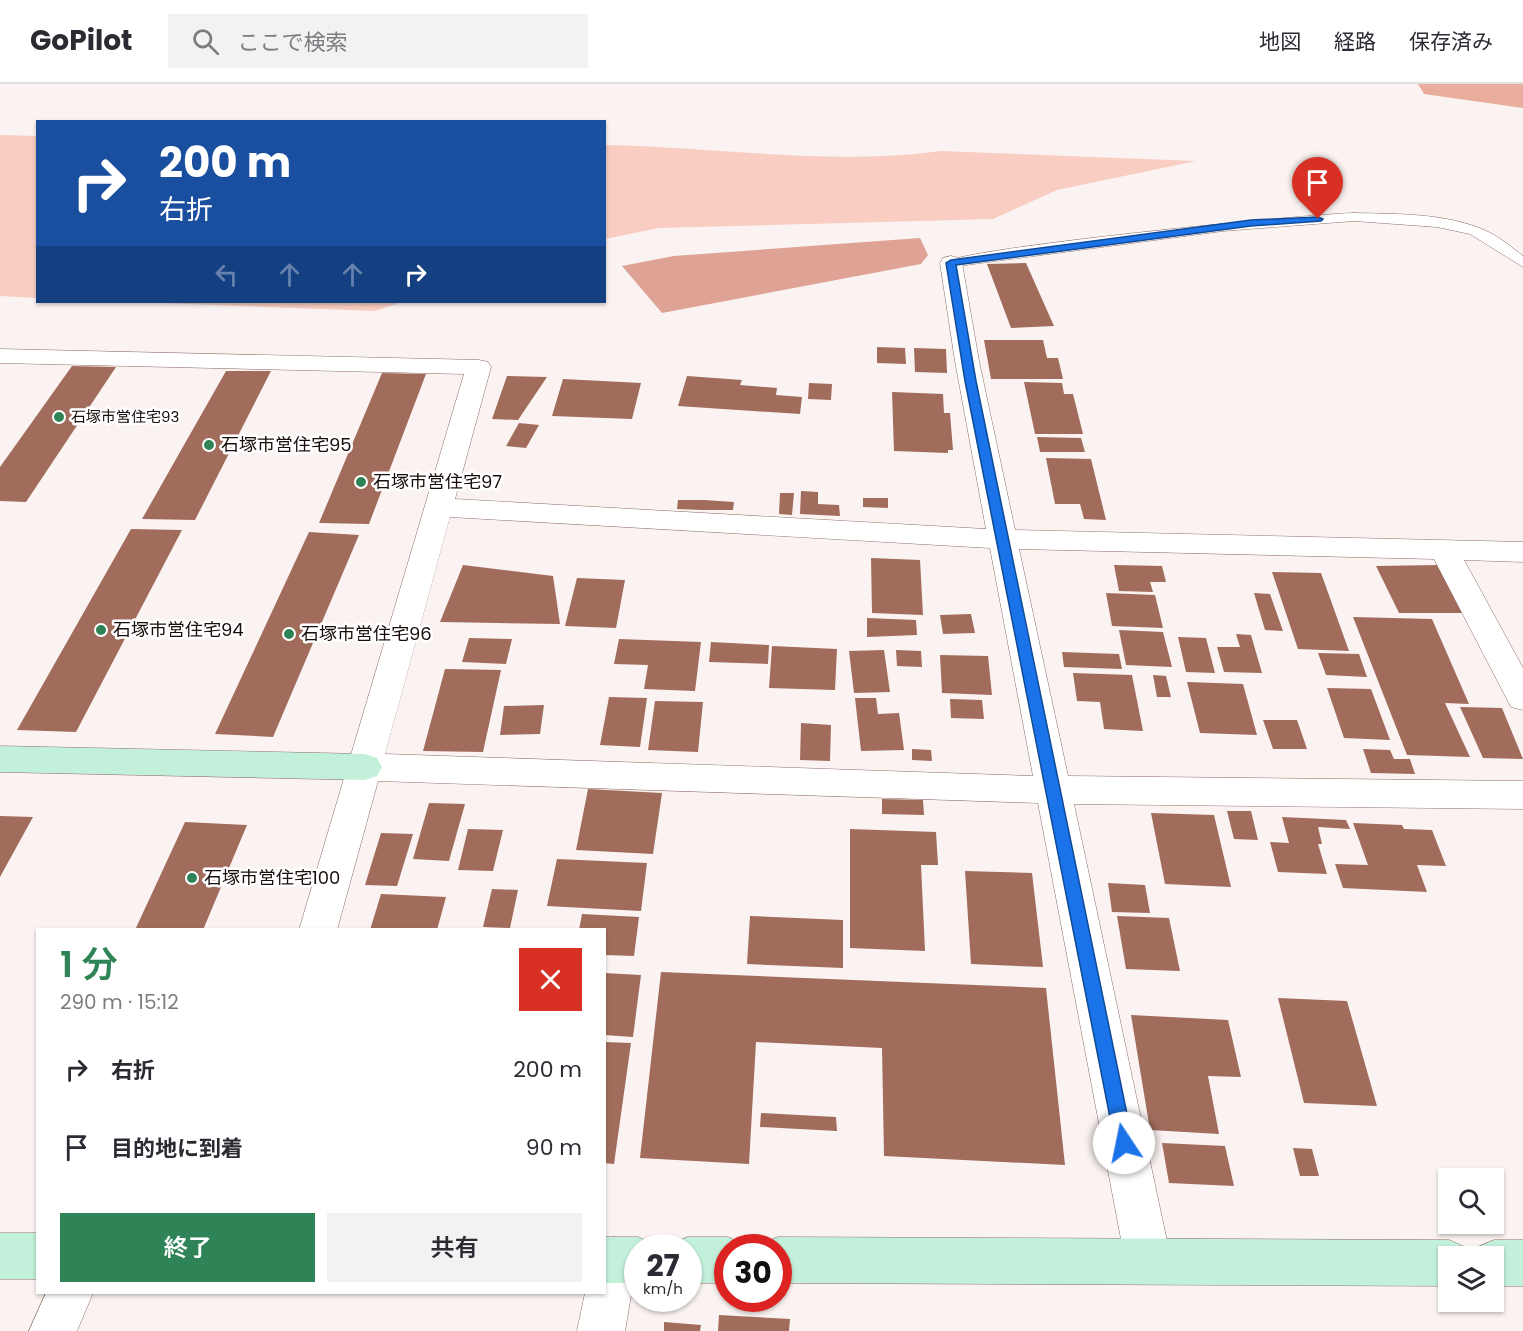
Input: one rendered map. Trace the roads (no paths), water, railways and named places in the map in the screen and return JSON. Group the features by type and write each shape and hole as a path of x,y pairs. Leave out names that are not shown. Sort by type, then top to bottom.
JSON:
{"street":[{"path":"951,263 969,372 1148,1260"},
{"path":"0,356 479,367 319,928"},
{"path":"440,507 1004,539 1445,552 1523,552"},
{"path":"1445,552 1523,698"},
{"path":"0,759 365,767 1054,790 1523,795"},
{"path":"0,1256 36,1256"},
{"path":"601,1331 619,1260"},
{"path":"792,1260 1438,1263"},
{"path":"1504,1263 1523,1263"},
{"path":"52,1331 70,1294"}],"lane":[{"path":"951,263 1251,223 1340,218 1414,219 1477,231 1523,263"}],"waterway":[{"path":"1440,84 1523,94"}],"place":[{"name":"石塚市営住宅93","path":"59,417"},
{"name":"石塚市営住宅95","path":"209,445"},
{"name":"石塚市営住宅97","path":"361,482"},
{"name":"石塚市営住宅94","path":"101,630"},
{"name":"石塚市営住宅96","path":"289,634"},
{"name":"石塚市営住宅100","path":"192,878"}]}
